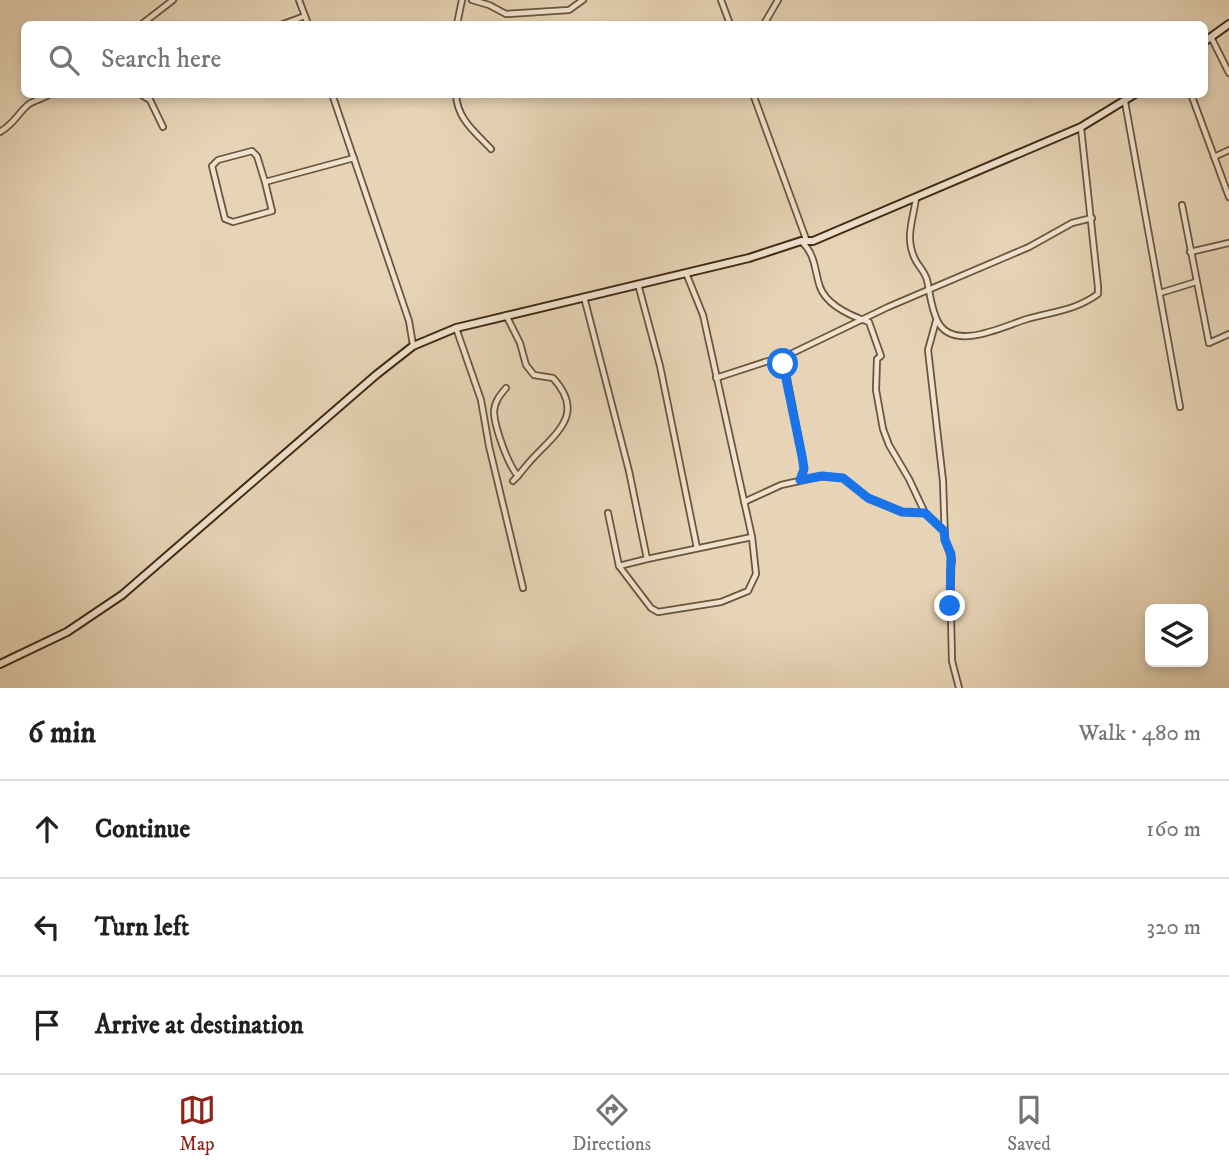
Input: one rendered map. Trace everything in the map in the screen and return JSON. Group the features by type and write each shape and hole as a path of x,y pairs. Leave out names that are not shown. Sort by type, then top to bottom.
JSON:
{"main road":[{"path":"1208,40 1229,24"},
{"path":"0,664 67,632 122,594 344,402 413,346 456,328 505,315 749,258 801,241 813,241 1081,127 1130,98"}],"street":[{"path":"146,21 173,0"},
{"path":"299,0 307,21"},
{"path":"458,21 462,0"},
{"path":"472,0 506,14 569,10 583,0"},
{"path":"721,0 729,21"},
{"path":"766,21 778,0"},
{"path":"291,21 305,16"},
{"path":"1211,37 1229,74"},
{"path":"0,132 13,124 32,102 43,98"},
{"path":"147,98 163,127"},
{"path":"333,98 409,321 413,346"},
{"path":"456,98 462,119 491,149"},
{"path":"754,98 806,239 801,241 811,250 820,287 827,300 869,323 880,351 881,356 877,359 876,390 889,446 925,513 944,531"},
{"path":"1192,98 1229,197"},
{"path":"1125,102 1180,407"},
{"path":"936,320 950,333 966,337 1043,314 1076,308 1098,294 1081,127"},
{"path":"1214,157 1229,150"},
{"path":"252,151 257,156 265,182 272,211 229,222 225,219 212,166 218,160 252,151"},
{"path":"265,182 354,158"},
{"path":"916,198 909,229 915,261 924,271 936,320 928,350 943,481 944,531 952,560 952,662 959,688"},
{"path":"1182,205 1209,343 1229,334"},
{"path":"776,361 861,320 1029,247 1072,223 1092,218"},
{"path":"1190,252 1229,243"},
{"path":"608,513 619,566 651,608 658,612 721,602 748,591 756,574 752,537 703,315 686,273"},
{"path":"1160,293 1196,282"},
{"path":"638,284 660,366 697,548"},
{"path":"584,297 629,471 647,559"},
{"path":"505,315 520,343 526,365 534,375 553,378 563,389 569,405 567,417 559,432 513,481"},
{"path":"456,328 481,400 489,446 523,588"},
{"path":"716,378 768,361 783,364 804,469 800,480"},
{"path":"506,388 498,398 494,411 508,459 518,476"},
{"path":"744,502 781,485 822,476 843,478 868,498 902,512 925,513"},
{"path":"619,566 752,537"}],"route":[{"path":"783,364 804,469 800,480 822,476 843,478 868,498 902,512 925,513 944,531 951,554 950,606"}]}
